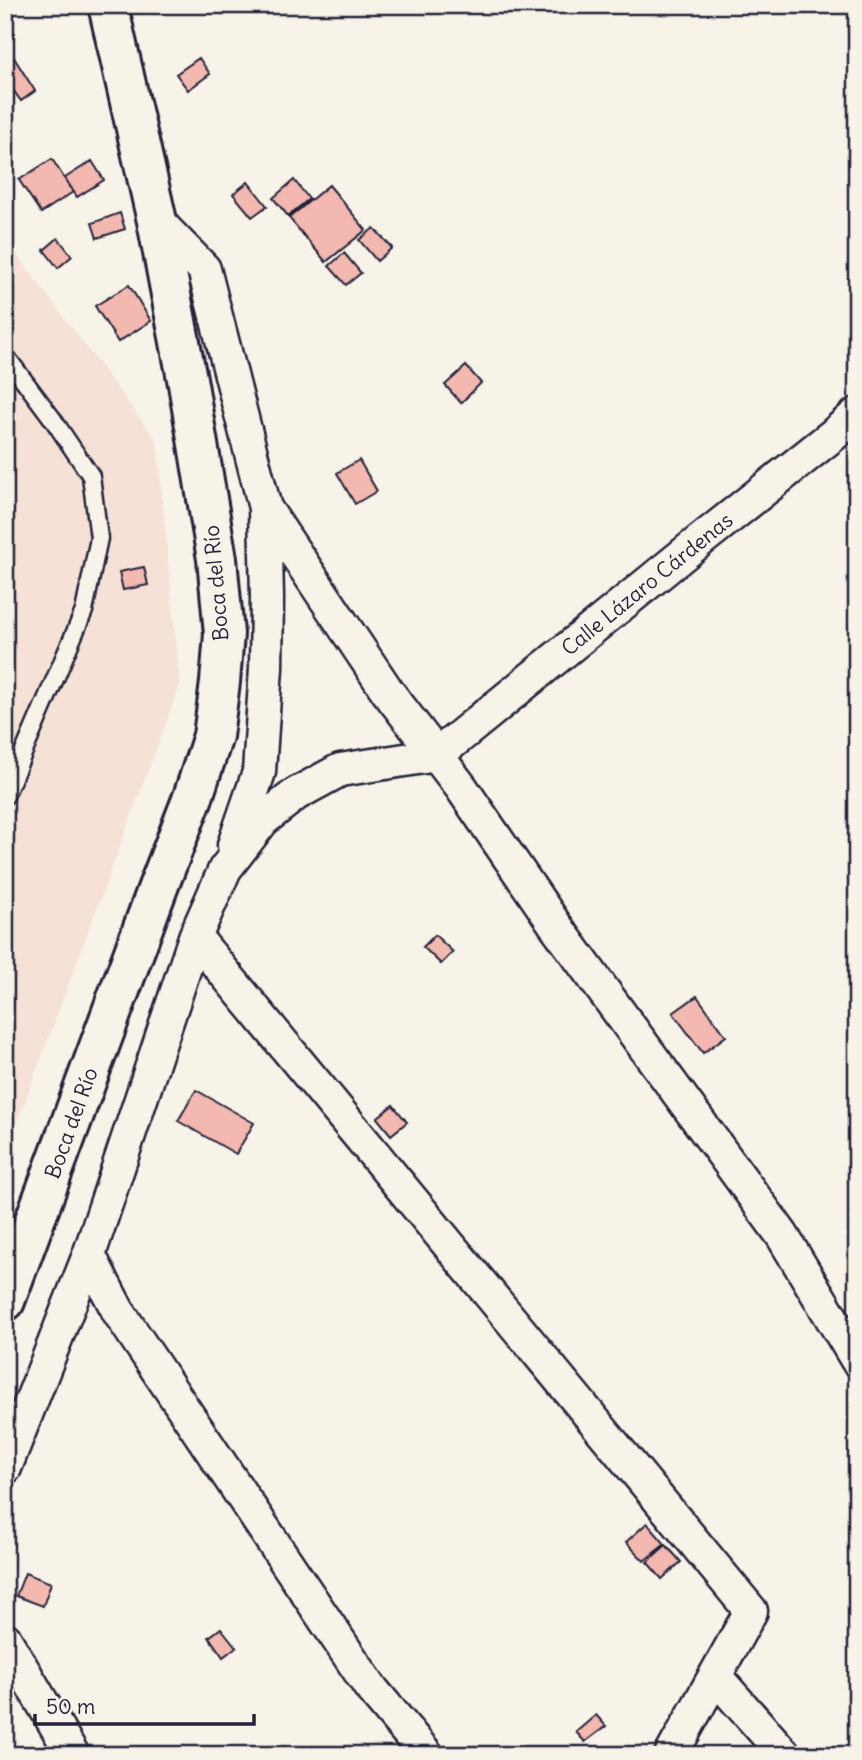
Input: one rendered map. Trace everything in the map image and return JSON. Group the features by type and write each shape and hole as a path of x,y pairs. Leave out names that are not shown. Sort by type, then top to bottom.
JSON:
{"street":[{"name":"Boca del Río","path":"5,1301 193,797 213,736 224,634 217,559 188,384 157,221 108,5"},
{"path":"5,1468 89,1255 195,937 225,869 259,772 266,656 265,508 204,269 157,221"},
{"name":"Calle Lázaro Cárdenas","path":"437,755 857,414"},
{"path":"265,508 388,692 461,787 556,926 782,1235 857,1360"},
{"path":"225,869 263,820 296,794 328,776 340,770 437,755"},
{"path":"195,937 751,1611 671,1755"},
{"path":"89,1255 118,1311 370,1688 427,1755"},
{"path":"5,1639 73,1755"},
{"path":"715,1676 785,1755"}],"lane":[{"path":"5,355 91,476 99,538 84,611 5,796"}],"shaded area":[{"path":"5,239 157,441 180,685 5,1155"}],"building":[{"path":"11,53 35,91 21,101 10,86 5,89 5,57"},
{"path":"199,58 210,74 188,90 176,74"},
{"path":"52,159 73,192 41,213 19,180"},
{"path":"92,161 104,180 77,197 65,178"},
{"path":"294,180 309,199 288,216 273,198"},
{"path":"248,182 267,206 252,217 233,194"},
{"path":"329,185 366,230 326,262 289,218"},
{"path":"120,213 125,229 97,238 92,223"},
{"path":"374,228 392,248 377,261 359,240"},
{"path":"58,238 72,256 58,268 44,250"},
{"path":"344,253 361,273 346,285 329,266"},
{"path":"129,285 151,321 118,342 95,306"},
{"path":"466,366 481,383 461,403 445,385"},
{"path":"359,460 377,491 355,504 337,473"},
{"path":"144,567 148,585 123,590 119,572"},
{"path":"435,935 453,952 441,964 423,947"},
{"path":"697,996 726,1036 703,1053 673,1013"},
{"path":"196,1090 254,1123 236,1154 178,1121"},
{"path":"393,1105 407,1122 391,1135 377,1118"},
{"path":"647,1523 665,1544 644,1561 626,1542"},
{"path":"666,1545 681,1562 662,1579 647,1562"},
{"path":"25,1573 51,1583 43,1606 16,1596"},
{"path":"221,1628 236,1647 223,1657 209,1637"},
{"path":"596,1715 606,1726 585,1742 576,1732"}]}
